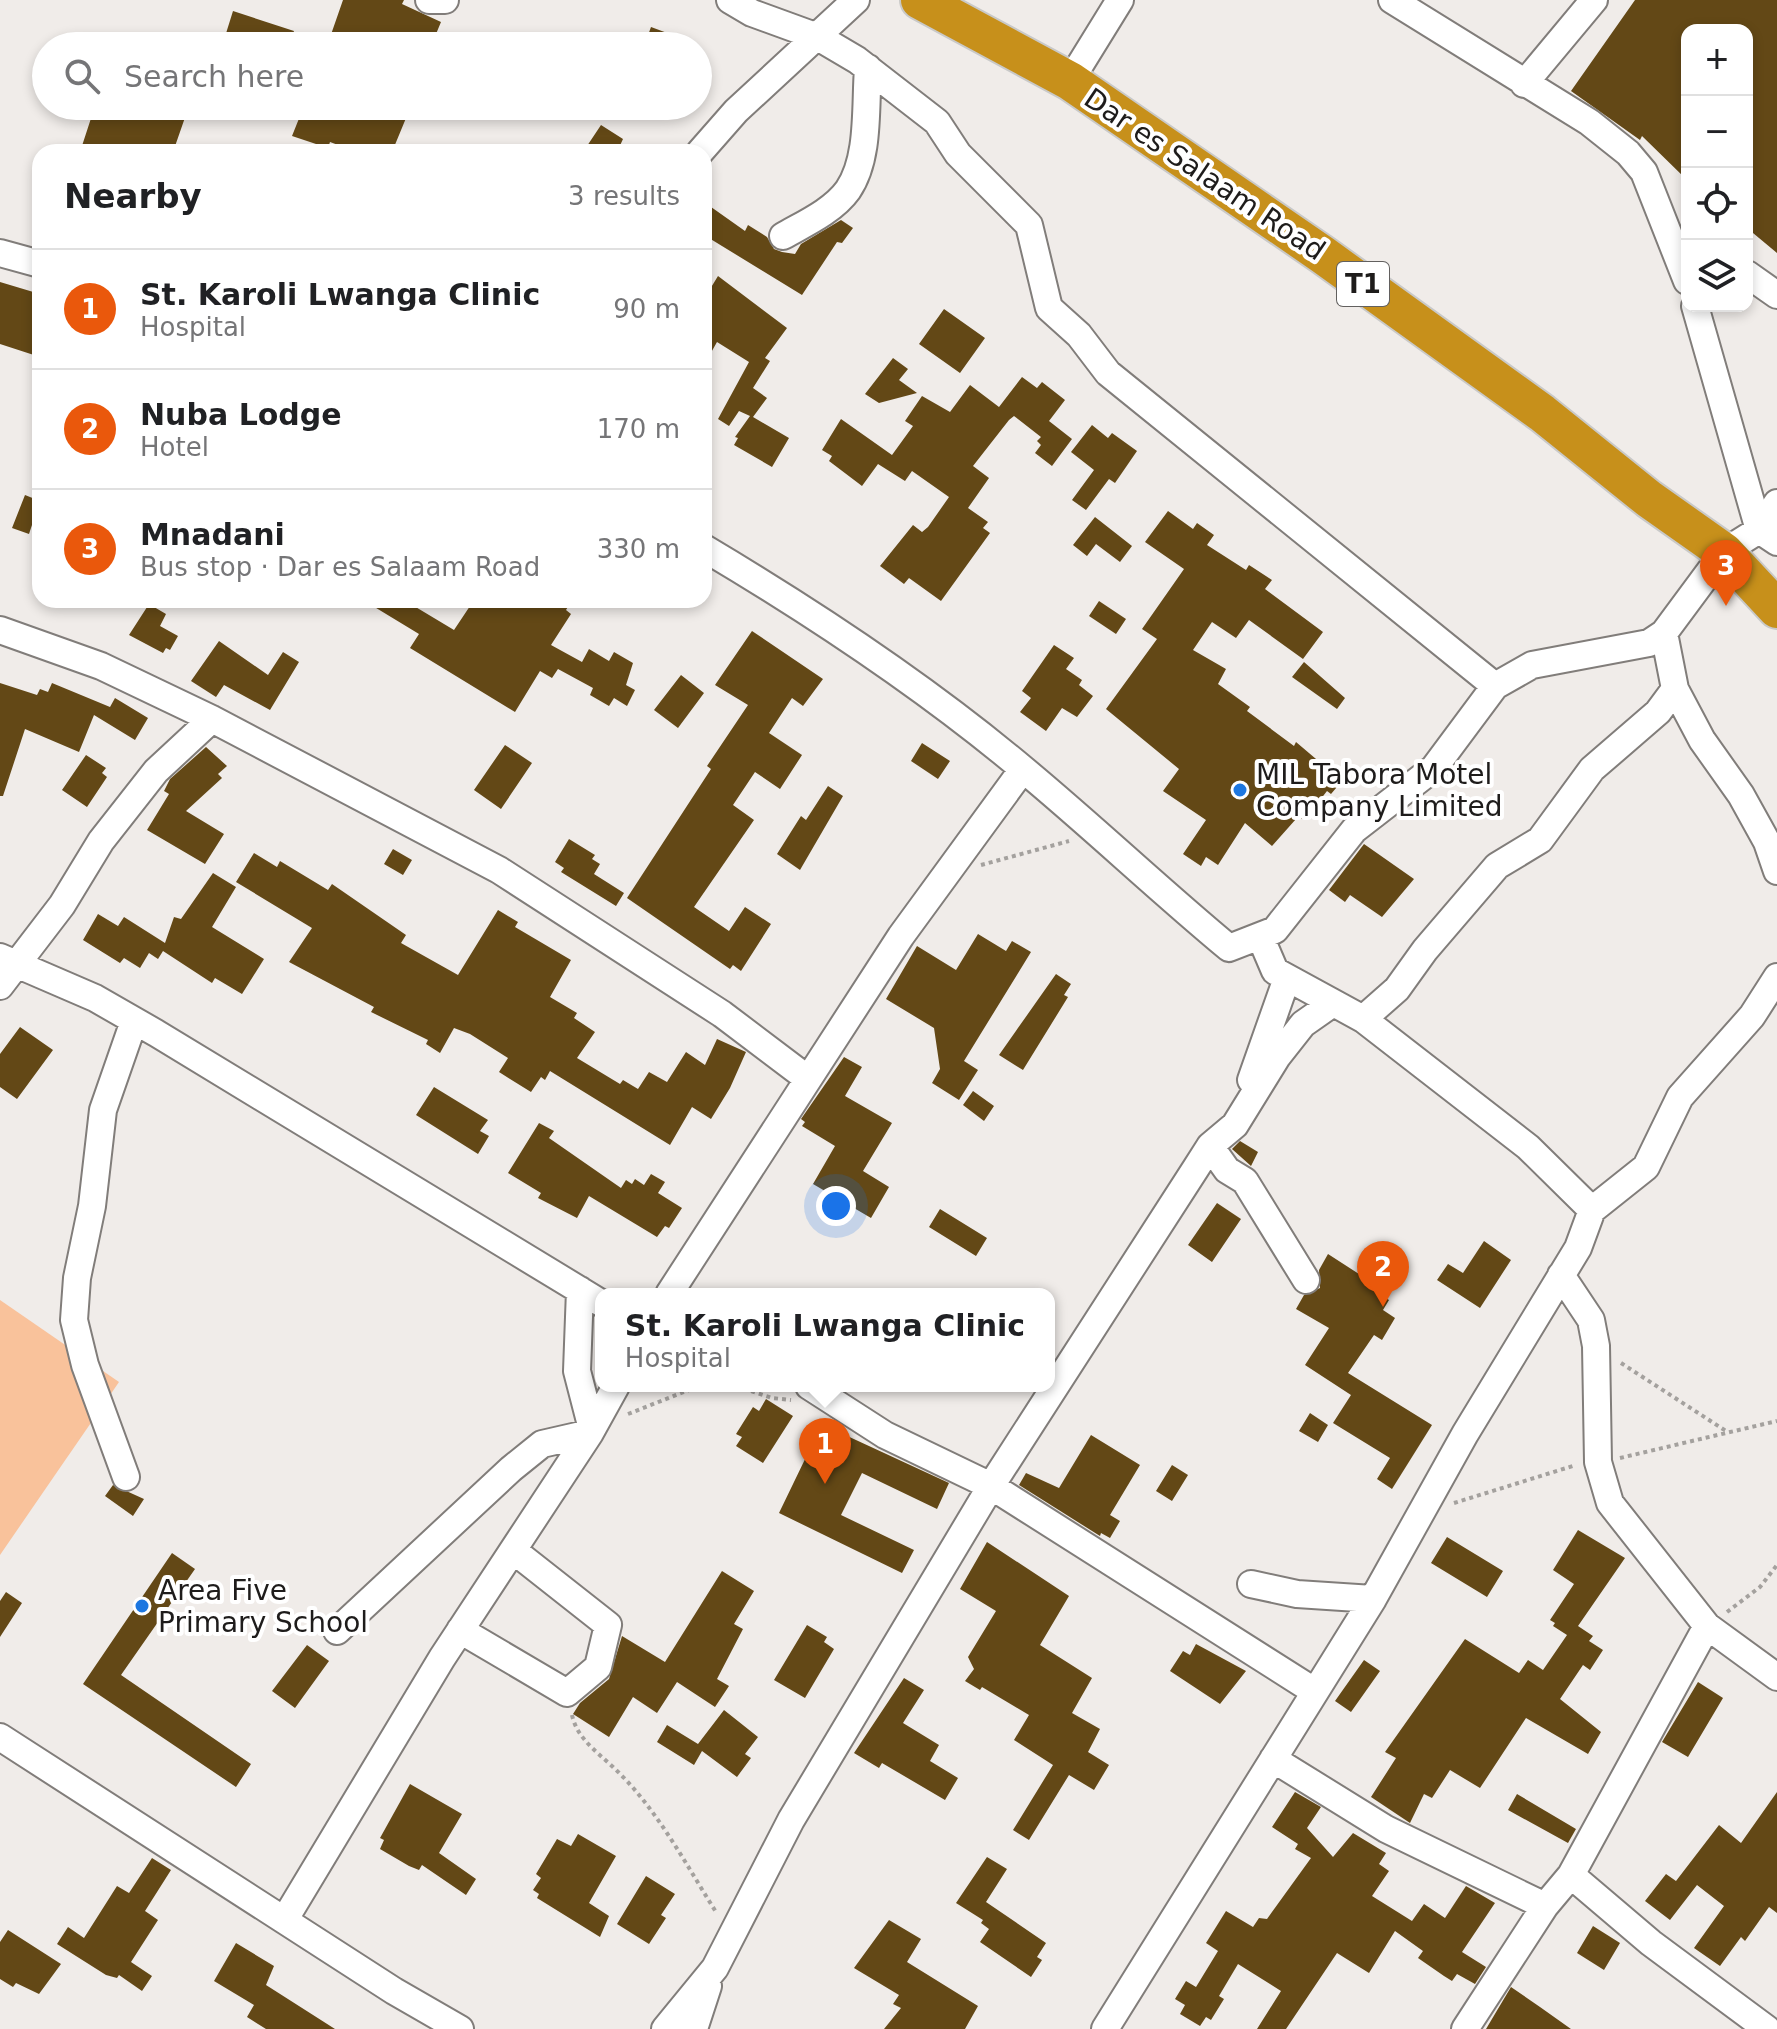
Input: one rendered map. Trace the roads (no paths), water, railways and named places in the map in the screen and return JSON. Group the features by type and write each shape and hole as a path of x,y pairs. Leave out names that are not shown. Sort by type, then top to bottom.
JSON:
{"highway":[{"name":"Dar es Salaam Road","path":"920,0 1070,81 1323,255 1542,413 1649,499 1724,552 1777,609"}],"street":[{"path":"429,0 445,0"},
{"path":"730,0 752,13 818,37 868,68 937,122 966,163 1029,225 1049,308 1079,335 1108,373 1495,686"},
{"path":"707,144 736,111 856,0"},
{"path":"1070,81 1120,0"},
{"path":"1392,0 1589,122 1628,153 1644,172 1681,264"},
{"path":"1524,84 1594,0"},
{"path":"783,236 837,201 852,181 863,139 868,68"},
{"path":"1663,215 1681,227"},
{"path":"0,253 32,262"},
{"path":"1753,278 1777,295"},
{"path":"1697,312 1768,536"},
{"path":"1768,536 1777,503"},
{"path":"712,553 852,641 1023,769 1229,948 1275,930 1354,830 1434,768 1495,686 1532,665 1635,648 1664,633 1724,552 1768,536"},
{"path":"0,630 101,666 309,767 548,900 722,1014 808,1079"},
{"path":"1664,633 1675,689 1702,740 1741,795 1767,842 1777,871"},
{"path":"1363,1019 1397,989 1425,950 1497,866 1540,840 1592,769 1658,712 1675,689"},
{"path":"0,986 8,960 62,905 101,841 156,771 212,719"},
{"path":"677,1288 808,1079 945,875 1023,769"},
{"path":"1260,936 1275,971 1363,1019 1528,1147 1592,1210"},
{"path":"8,960 134,1021 591,1296 577,1371 591,1431"},
{"path":"1105,2029 1373,1599 1578,1248 1592,1210 1646,1167 1680,1097 1752,1016 1777,977"},
{"path":"1235,1125 1287,978"},
{"path":"1055,1387 1210,1146 1235,1125 1303,1024 1333,1003"},
{"path":"126,1477 85,1365 74,1320 77,1278 92,1206 103,1110 134,1021"},
{"path":"1210,1146 1227,1170 1245,1181 1306,1280"},
{"path":"1561,1275 1591,1320 1596,1346 1598,1462 1610,1503 1707,1626 1777,1677"},
{"path":"285,1919 460,1630 591,1431 613,1392"},
{"path":"818,1392 885,1435 991,1486 1314,1691"},
{"path":"694,2029 715,1968 791,1820 991,1486 1052,1392"},
{"path":"337,1631 521,1460 542,1444 591,1431"},
{"path":"460,1630 567,1693 598,1667 608,1625 514,1551"},
{"path":"1251,1584 1297,1594 1373,1599"},
{"path":"1465,2029 1545,1906 1571,1875 1707,1626"},
{"path":"0,1737 460,2029"},
{"path":"1273,1759 1386,1829 1545,1906"},
{"path":"1571,1875 1651,1943 1767,2029"},
{"path":"665,2029 715,1968"}],"place":[{"name":"Mnadani","path":"1726,606"},
{"name":"MIL Tabora Motel Company Limited","path":"1240,790"},
{"name":"Nuba Lodge","path":"1383,1307"},
{"name":"St. Karoli Lwanga Clinic","path":"825,1484"},
{"name":"Area Five Primary School","path":"142,1606"}]}
